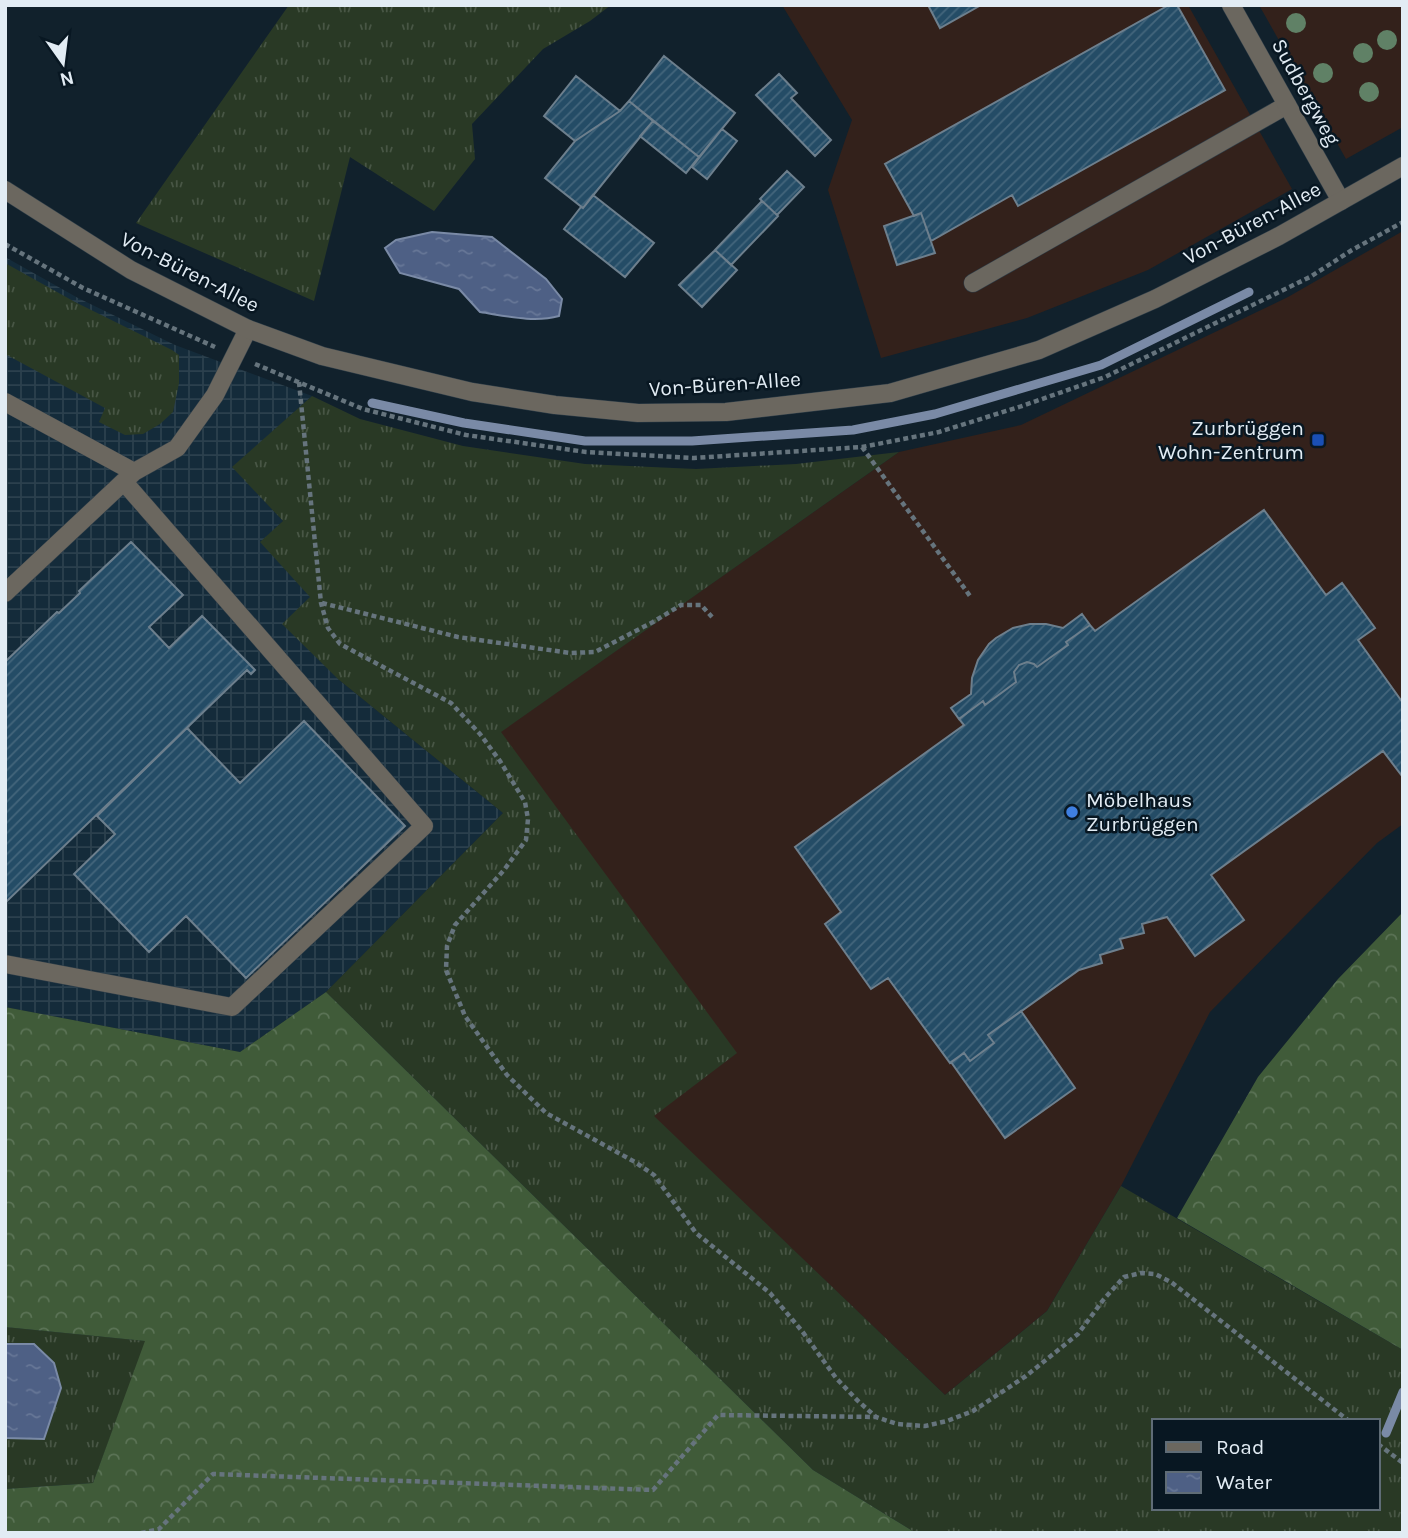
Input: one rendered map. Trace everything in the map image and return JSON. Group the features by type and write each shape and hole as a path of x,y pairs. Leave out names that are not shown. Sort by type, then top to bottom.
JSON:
{"street":[{"name":"Sudbergweg","path":"1231,5 1341,201"},
{"path":"973,283 1287,105"},
{"name":"Von-Büren-Allee","path":"5,190 131,270 248,329 322,356 472,392 555,405 638,413 726,412 890,393 1039,350 1155,299 1279,236 1403,166"},
{"path":"5,593 129,477 177,448 215,395 248,329"},
{"path":"5,402 129,477 424,826 232,1007 5,964"}],"path":[{"path":"5,244 83,288 363,409 466,435 586,452 694,458 862,447 939,432 1020,407 1105,377 1310,277 1403,222"},
{"path":"299,382 321,603 328,628 340,644 451,703 480,734 525,802 528,819 526,840 505,870 454,925 447,946 446,970 465,1016 507,1075 546,1113 635,1161 654,1175 696,1233 770,1293 836,1378 876,1417"},
{"path":"862,447 970,596"},
{"path":"321,603 458,637 570,653 595,652 681,605 701,605 712,617"},
{"path":"141,1533 159,1529 213,1474 653,1490 718,1415 876,1417 897,1424 925,1426 947,1421 973,1412 1026,1376 1078,1334 1104,1298 1124,1277 1142,1273 1155,1274 1171,1282 1346,1419"},
{"path":"1380,1446 1403,1463"}],"shaded area":[{"path":"782,5 1188,5 1292,189 1148,270 1027,318 881,358 828,190 852,120"},
{"path":"1259,5 1403,5 1403,127 1346,159"},
{"path":"1403,231 1403,824 1377,843 1210,1012 1121,1186 1047,1311 945,1395 653,1116 736,1053 500,732 899,452 1021,425 1288,297"},
{"path":"5,257 78,298 175,345 312,396 233,467 283,521 261,542 311,597 338,679 503,813 326,992 240,1052 5,1007"}],"green space":[{"path":"289,5 611,5 543,49 472,124 475,159 434,211 350,157 314,301 136,223"},
{"path":"5,263 179,355 179,383 173,412 143,434 125,435 99,422 105,408 5,354"},
{"path":"312,396 360,419 463,446 585,464 696,469 796,464 899,452 501,732 737,1053 654,1116 945,1395 1047,1311 1121,1186 1403,1350 1403,1533 916,1533 813,1470 326,992 503,813 338,679 282,624 310,597 260,542 283,521 232,467"},
{"path":"1403,912 1403,1350 1177,1218 1258,1077 1338,979"},
{"path":"326,992 813,1470 916,1533 5,1533 5,1489 93,1483 145,1341 5,1327 5,1007 240,1052"},
{"path":"5,1327 146,1341 93,1483 5,1489 5,1438 44,1439 34,1344 5,1344"}],"water":[{"path":"432,232 492,237 546,279 562,299 559,316 530,319 480,312 459,289 400,273 385,248 396,240"},
{"path":"5,1344 34,1344 54,1363 61,1388 44,1439 5,1438"}],"building":[{"path":"928,5 981,5 940,28"},
{"path":"1169,5 1177,5 1225,90 1018,206 1012,195 931,241 921,213 914,216 885,164"},
{"path":"664,56 735,113 699,157 629,101"},
{"path":"779,74 797,93 791,98 831,140 815,156 756,95"},
{"path":"576,76 620,111 575,141 544,116"},
{"path":"629,101 653,121 583,208 545,178 575,141 620,111"},
{"path":"653,121 699,157 686,173 640,136"},
{"path":"722,129 737,141 707,179 692,167"},
{"path":"787,171 804,187 777,215 760,199"},
{"path":"593,195 654,243 625,277 564,229"},
{"path":"762,201 778,216 731,265 715,250"},
{"path":"921,213 935,253 897,265 884,226"},
{"path":"715,250 737,270 702,307 679,285"},
{"name":"Möbelhaus Zurbrüggen","path":"1264,510 1326,595 1342,583 1375,628 1358,640 1403,703 1403,775 1383,751 1211,875 1244,920 1195,956 1167,917 1142,924 1144,933 1120,939 1123,948 1100,955 1102,963 1079,970 988,1035 994,1043 970,1061 964,1053 950,1063 888,978 871,989 825,924 841,912 795,847 964,725 959,719 983,701 985,705 1016,682 1014,672 1019,665 1027,662 1037,667 1090,625 1095,631"},
{"path":"131,542 183,595 149,627 169,648 202,616 255,670 251,674 247,670 5,903 5,662"},
{"path":"1082,614 1090,625 1066,642 1068,645 1037,667 1027,662 1019,665 1014,672 1016,682 985,705 983,701 959,719 951,708 971,694 972,678 978,660 996,638 1013,628 1030,624 1063,628"},
{"path":"304,721 405,826 246,978 186,916 149,952 74,874 115,834 97,816 187,728 240,783"},
{"path":"1021,1011 1075,1088 1005,1138 951,1062 964,1053 970,1061 994,1043 988,1035"}],"waterway":[{"path":"372,403 464,423 585,441 692,441 853,430 935,414 1101,365 1249,292"},
{"path":"1386,1433 1403,1392"}],"place":[{"name":"Zurbrüggen Wohn-Zentrum","path":"1318,440"},
{"name":"Möbelhaus Zurbrüggen","path":"1072,812"}]}
